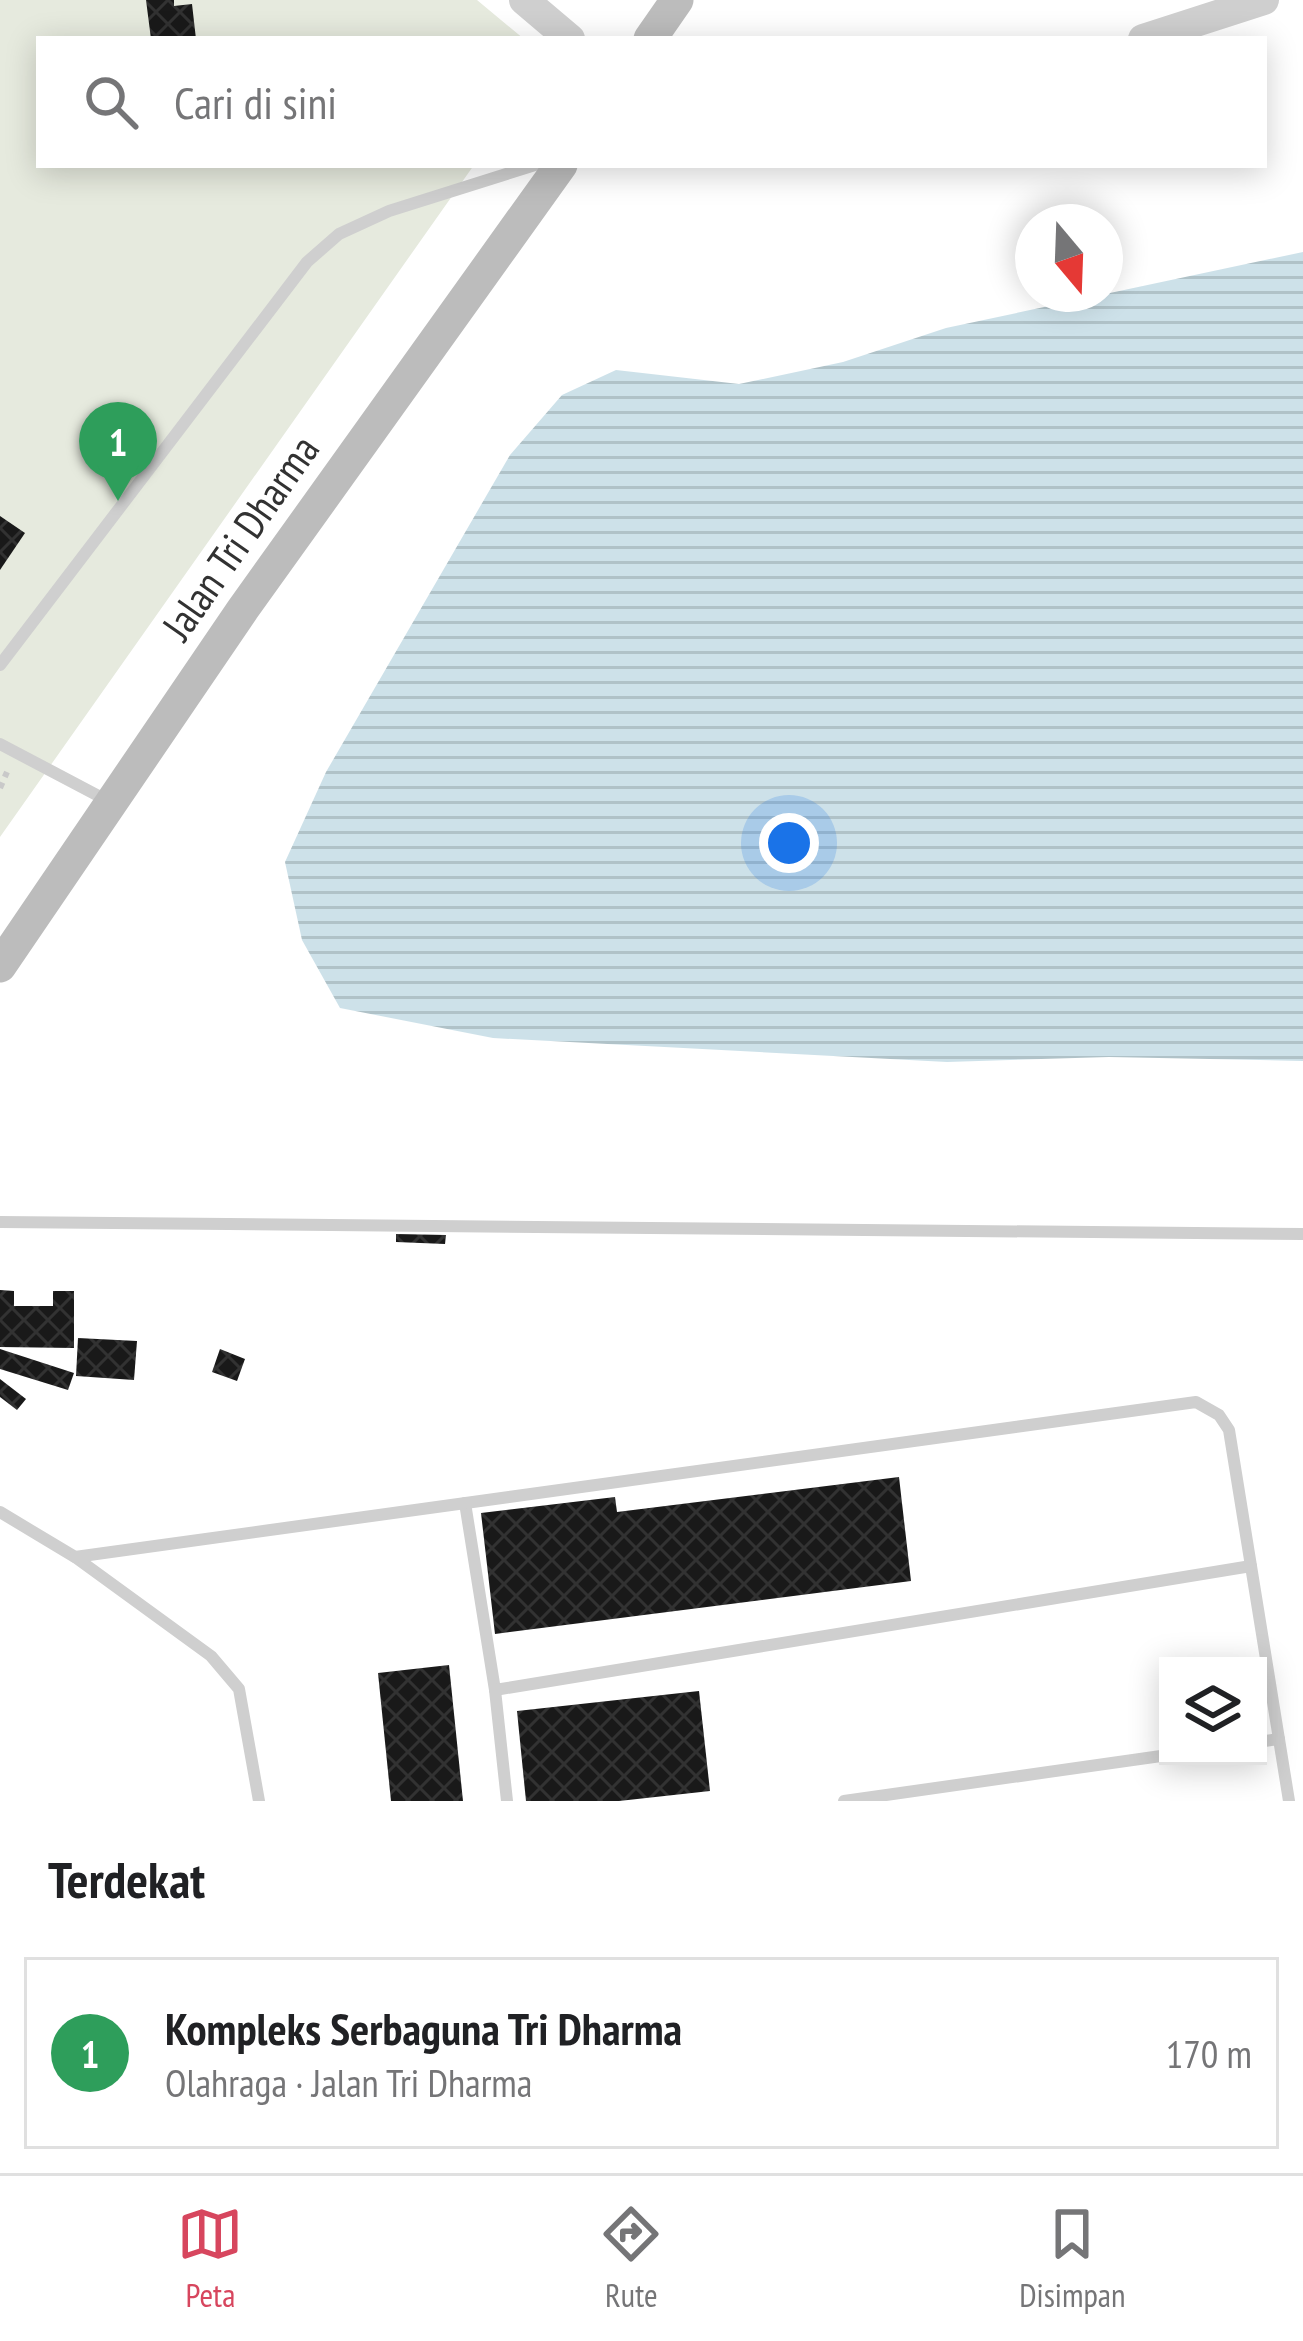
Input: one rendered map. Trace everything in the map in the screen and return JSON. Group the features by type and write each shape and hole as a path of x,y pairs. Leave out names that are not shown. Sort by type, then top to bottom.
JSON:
{"main road":[{"path":"652,36 677,0"},
{"name":"Jalan Tri Dharma","path":"0,966 243,609 559,168"}],"street":[{"path":"524,0 566,36"},
{"path":"1152,36 1264,0"}],"lane":[{"path":"0,665 307,262 339,234 389,211 525,168"},
{"path":"0,744 111,802"},
{"path":"0,1222 1303,1234"},
{"path":"75,1557 1196,1402 1219,1415 1229,1430 1289,1801"},
{"path":"465,1503 508,1801"},
{"path":"0,1512 75,1557 227,1672 239,1689 259,1801"},
{"path":"494,1690 1251,1565"},
{"path":"1267,1741 1279,1739"},
{"path":"844,1801 1159,1756"}],"shaded area":[{"path":"0,0 477,0 520,36 36,36 36,168 472,168 0,837"},
{"path":"1303,252 1303,1061 1109,1057 947,1062 493,1038 340,1008 302,940 285,862 326,772 510,455 562,395 616,370 739,384 843,362 946,328 1021,312 1123,312 1123,290"}],"building":[{"path":"146,0 192,4 196,36 151,36"},
{"path":"0,516 25,533 0,570"},
{"path":"396,1234 446,1235 445,1244 396,1242"},
{"path":"0,1290 14,1291 14,1306 53,1306 53,1291 74,1291 74,1348 0,1347"},
{"path":"78,1338 137,1341 134,1380 76,1376"},
{"path":"0,1349 74,1373 68,1390 0,1369"},
{"path":"220,1349 245,1359 237,1381 212,1372"},
{"path":"0,1379 26,1399 17,1410 0,1397"},
{"path":"899,1477 911,1581 495,1634 481,1513 615,1497 617,1512"},
{"path":"449,1665 463,1801 391,1801 378,1673"},
{"path":"699,1691 710,1791 619,1801 526,1801 517,1711"}],"place":[{"name":"Kompleks Serbaguna Tri Dharma","path":"118,501"}]}
